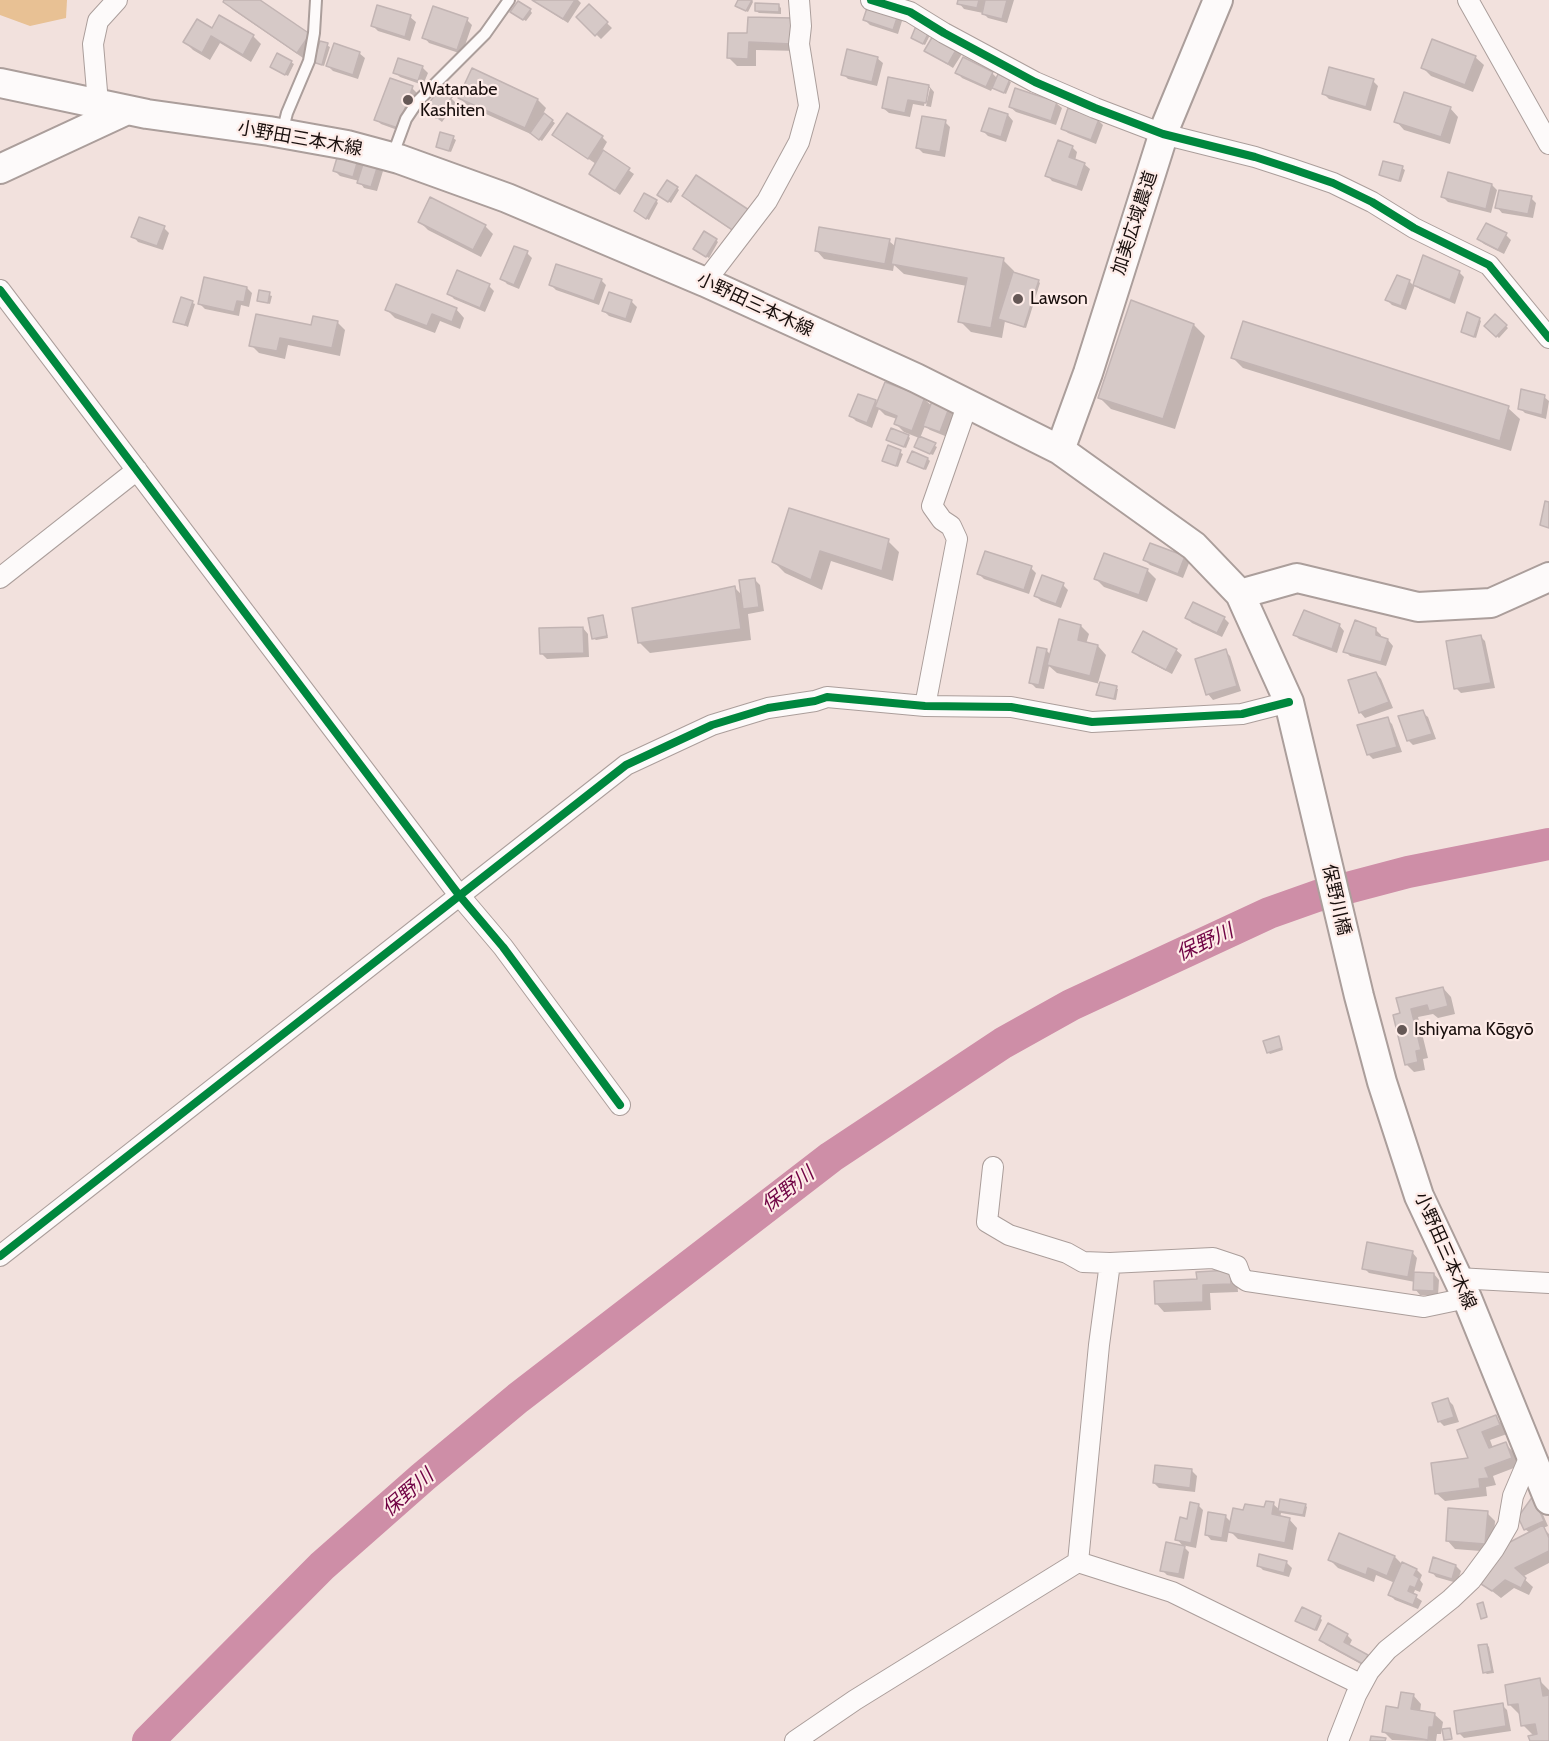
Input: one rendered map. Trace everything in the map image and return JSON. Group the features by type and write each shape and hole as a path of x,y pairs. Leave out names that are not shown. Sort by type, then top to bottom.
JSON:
{"main road":[{"name":"加美広域農道","path":"1059,450 1088,373 1163,134 1218,0"},
{"name":"小野田三本木線","path":"0,83 127,110 347,145 392,157 507,198 705,282 968,403 1059,450 1194,546 1239,594 1289,702 1314,803"},
{"path":"0,169 127,110"},
{"path":"1239,594 1297,578 1418,607 1491,603 1549,577"},
{"name":"保野川橋","path":"1314,803 1359,996"},
{"name":"小野田三本木線","path":"1359,996 1382,1082 1419,1196 1462,1288 1549,1500"}],"street":[{"path":"705,282 767,201 799,142 809,106 799,44 801,26 799,0"},
{"path":"871,0 910,12 1035,82 1163,134 1264,160 1333,183 1372,202 1414,228 1489,265 1549,338"},
{"path":"1468,0 1549,144"},
{"path":"98,103 93,44 98,21 113,2"},
{"path":"0,290 620,1105"},
{"path":"925,706 957,539 951,526 942,520 932,507 968,403"},
{"path":"0,578 137,470"},
{"path":"0,1256 626,765 712,725 768,708 827,697 925,706 1011,707 1092,722 1242,714 1289,702"},
{"path":"993,1167 987,1222 1009,1235 1067,1253 1083,1262 1110,1263 1213,1258 1237,1266 1244,1280 1424,1307 1462,1288 1549,1283"},
{"path":"1078,1562 1099,1346 1110,1263"},
{"path":"1338,1741 1360,1684 1369,1671 1388,1650 1471,1580 1494,1550 1508,1526 1513,1496 1530,1456"},
{"path":"795,1741 855,1700 1078,1562 1172,1592 1360,1684"}],"lane":[{"path":"282,134 287,113 309,60 314,33 316,0"},
{"path":"392,157 406,118 418,101 485,34 509,0"}],"shaded area":[{"path":"0,0 67,0 66,18 30,26 0,15"}],"building":[{"path":"224,0 260,0 310,34 297,53 223,2"},
{"path":"532,0 575,0 563,19"},
{"path":"738,0 752,0 746,11 735,6"},
{"path":"958,0 979,0 977,8 957,4"},
{"path":"985,0 1007,0 1002,19 982,14"},
{"path":"518,1 531,9 523,20 510,12"},
{"path":"755,3 779,4 779,12 755,11"},
{"path":"589,4 608,22 595,36 576,17"},
{"path":"377,5 411,15 405,37 371,26"},
{"path":"868,5 898,15 893,30 863,20"},
{"path":"433,6 468,18 457,50 422,38"},
{"path":"219,15 254,35 243,55 211,36 202,53 183,42 197,19 212,28"},
{"path":"748,17 792,18 791,44 749,42 748,59 727,58 728,33 747,33"},
{"path":"916,26 929,32 923,44 911,38"},
{"path":"934,34 957,48 948,64 924,51"},
{"path":"1432,39 1476,56 1465,85 1421,68"},
{"path":"320,41 328,43 322,65 313,62"},
{"path":"334,43 360,52 353,75 326,66"},
{"path":"847,49 878,57 872,82 841,75"},
{"path":"277,53 292,61 285,75 270,67"},
{"path":"963,57 993,72 986,87 955,73"},
{"path":"398,58 423,66 418,81 393,73"},
{"path":"1329,67 1374,79 1366,107 1322,94"},
{"path":"472,68 538,99 525,128 458,98"},
{"path":"998,74 1010,79 1004,93 992,88"},
{"path":"888,77 929,85 926,103 908,100 905,113 882,108"},
{"path":"390,78 413,86 398,128 374,120"},
{"path":"440,88 452,97 436,118 424,110"},
{"path":"1015,88 1057,102 1051,121 1009,107"},
{"path":"1404,92 1451,107 1441,137 1394,122"},
{"path":"989,108 1008,114 1001,137 981,131"},
{"path":"1068,108 1099,119 1091,140 1061,129"},
{"path":"544,113 553,120 539,140 530,133"},
{"path":"567,113 603,136 588,159 552,135"},
{"path":"922,116 946,120 940,152 916,148"},
{"path":"440,132 454,136 449,151 436,147"},
{"path":"1058,140 1073,146 1069,157 1085,163 1077,187 1045,176"},
{"path":"603,150 630,168 615,191 589,174"},
{"path":"339,151 359,156 353,177 333,171"},
{"path":"364,161 378,165 371,187 357,183"},
{"path":"1383,161 1403,166 1399,181 1379,175"},
{"path":"1448,172 1492,184 1486,209 1441,197"},
{"path":"696,175 749,210 734,231 682,196"},
{"path":"667,180 678,187 668,202 657,195"},
{"path":"1499,190 1532,196 1528,214 1495,208"},
{"path":"644,193 657,200 646,219 634,211"},
{"path":"430,197 486,225 473,250 418,222"},
{"path":"139,217 165,226 157,246 131,237"},
{"path":"1486,223 1507,233 1498,250 1477,239"},
{"path":"819,227 890,239 885,264 815,251"},
{"path":"704,231 717,239 706,257 693,249"},
{"path":"896,238 1004,258 991,328 958,322 967,278 891,264"},
{"path":"514,246 528,251 514,285 500,279"},
{"path":"1423,255 1460,271 1450,300 1413,285"},
{"path":"556,264 602,279 594,301 549,285"},
{"path":"457,270 490,284 480,308 447,294"},
{"path":"1013,272 1039,280 1024,327 998,319"},
{"path":"1397,275 1410,280 1401,306 1385,300"},
{"path":"204,277 247,287 244,302 237,301 234,312 198,304"},
{"path":"396,284 457,308 452,322 432,314 427,326 385,310"},
{"path":"259,290 270,292 268,303 257,301"},
{"path":"609,292 632,300 626,319 602,311"},
{"path":"181,297 193,301 185,325 173,322"},
{"path":"1131,300 1194,324 1163,419 1098,398"},
{"path":"1467,312 1480,318 1474,337 1461,332"},
{"path":"256,314 311,325 313,316 338,321 332,348 280,338 277,351 249,346"},
{"path":"1495,314 1507,325 1496,337 1484,326"},
{"path":"1243,321 1509,406 1500,441 1231,358"},
{"path":"885,382 925,397 912,431 894,424 897,416 875,407"},
{"path":"1521,389 1545,395 1542,415 1518,409"},
{"path":"858,394 876,400 867,423 849,416"},
{"path":"932,401 949,408 940,432 923,426"},
{"path":"891,428 909,435 904,447 886,440"},
{"path":"919,436 936,443 930,454 914,447"},
{"path":"888,445 901,450 896,466 882,461"},
{"path":"912,451 928,458 924,469 907,462"},
{"path":"1545,501 1549,502 1549,528 1540,525"},
{"path":"789,508 889,539 882,571 820,551 811,580 772,562"},
{"path":"1150,543 1185,556 1178,574 1143,560"},
{"path":"985,551 1032,566 1024,590 977,574"},
{"path":"1104,553 1148,569 1139,595 1094,579"},
{"path":"1042,575 1064,583 1056,604 1034,596"},
{"path":"755,578 759,607 743,609 739,580"},
{"path":"735,586 741,629 638,643 632,608"},
{"path":"1193,602 1225,617 1217,633 1185,618"},
{"path":"1304,610 1340,624 1332,649 1293,635"},
{"path":"603,615 607,636 592,639 588,618"},
{"path":"1059,619 1081,625 1078,640 1098,645 1090,676 1047,665"},
{"path":"1355,620 1376,628 1376,635 1388,639 1381,662 1343,652"},
{"path":"583,627 584,653 540,654 539,628"},
{"path":"1143,631 1177,649 1166,670 1132,652"},
{"path":"1481,635 1491,683 1454,689 1446,641"},
{"path":"1037,647 1047,649 1039,685 1029,683"},
{"path":"1226,649 1237,686 1206,695 1195,659"},
{"path":"1376,672 1389,702 1359,713 1348,680"},
{"path":"1100,682 1117,686 1114,699 1096,695"},
{"path":"1423,710 1432,734 1407,741 1398,716"},
{"path":"1388,717 1397,747 1367,755 1357,725"},
{"path":"1443,987 1448,1006 1429,1011 1427,1005 1411,1009 1421,1050 1416,1051 1418,1062 1405,1065 1393,1015 1400,1013 1396,998"},
{"path":"1279,1036 1282,1048 1267,1053 1263,1041"},
{"path":"1367,1242 1413,1251 1408,1277 1362,1269"},
{"path":"1230,1270 1231,1284 1203,1285 1203,1302 1155,1304 1154,1281 1197,1279 1196,1272"},
{"path":"1414,1272 1434,1273 1434,1291 1413,1290"},
{"path":"1448,1398 1454,1417 1438,1422 1432,1403"},
{"path":"1496,1415 1500,1425 1482,1432 1489,1448 1506,1442 1512,1458 1485,1468 1489,1478 1479,1479 1480,1488 1435,1494 1431,1463 1468,1458 1457,1430"},
{"path":"1155,1465 1192,1469 1190,1488 1153,1483"},
{"path":"1533,1496 1544,1521 1524,1530 1518,1517"},
{"path":"1280,1499 1306,1504 1303,1515 1278,1511"},
{"path":"1266,1501 1274,1502 1272,1514 1290,1518 1285,1543 1228,1532 1233,1508 1243,1510 1245,1504 1264,1507"},
{"path":"1190,1502 1199,1504 1191,1543 1175,1540 1180,1517 1187,1519"},
{"path":"1448,1508 1488,1511 1485,1544 1446,1541"},
{"path":"1208,1512 1226,1515 1222,1538 1205,1535"},
{"path":"1543,1525 1549,1538 1549,1551 1515,1568 1526,1578 1521,1588 1505,1580 1492,1591 1481,1584 1508,1543"},
{"path":"1339,1533 1395,1556 1387,1576 1368,1568 1366,1575 1328,1560"},
{"path":"1166,1542 1185,1546 1179,1574 1160,1571"},
{"path":"1259,1554 1287,1561 1284,1573 1257,1566"},
{"path":"1433,1557 1456,1565 1452,1579 1429,1572"},
{"path":"1402,1562 1417,1569 1414,1575 1419,1578 1415,1588 1410,1586 1408,1591 1417,1595 1413,1605 1388,1595"},
{"path":"1483,1602 1487,1617 1481,1619 1477,1604"},
{"path":"1302,1607 1321,1616 1315,1630 1295,1621"},
{"path":"1328,1623 1348,1634 1344,1642 1368,1655 1363,1664 1319,1640"},
{"path":"1487,1644 1492,1671 1483,1673 1478,1645"},
{"path":"1540,1678 1543,1696 1549,1695 1549,1741 1530,1741 1528,1736 1537,1734 1535,1724 1521,1726 1518,1704 1508,1705 1505,1685"},
{"path":"1401,1692 1414,1694 1411,1709 1435,1713 1433,1727 1429,1727 1428,1740 1382,1732 1386,1706 1398,1708"},
{"path":"1503,1703 1506,1726 1457,1734 1454,1711"},
{"path":"1450,1728 1452,1739 1444,1740 1442,1729"},
{"path":"1371,1736 1386,1738 1385,1741 1370,1741"}],"waterway":[{"name":"保野川","path":"148,1741 322,1566 423,1477 518,1398 831,1157 1003,1043 1071,1005 1269,913 1317,896 1408,872 1549,844"}],"cycle path":[{"path":"871,0 910,12 1035,82 1095,108 1163,134 1255,157 1292,169 1333,183 1372,202 1414,228 1489,265 1549,338"},
{"path":"0,290 459,895 503,947 620,1105"},
{"path":"0,1256 626,765 712,725 768,708 827,697 925,706 1011,707 1092,722 1242,714 1289,702"}],"place":[{"name":"Watanabe Kashiten","path":"408,100"},
{"name":"Lawson","path":"1018,299"},
{"name":"Ishiyama Kōgyō","path":"1402,1030"}]}
